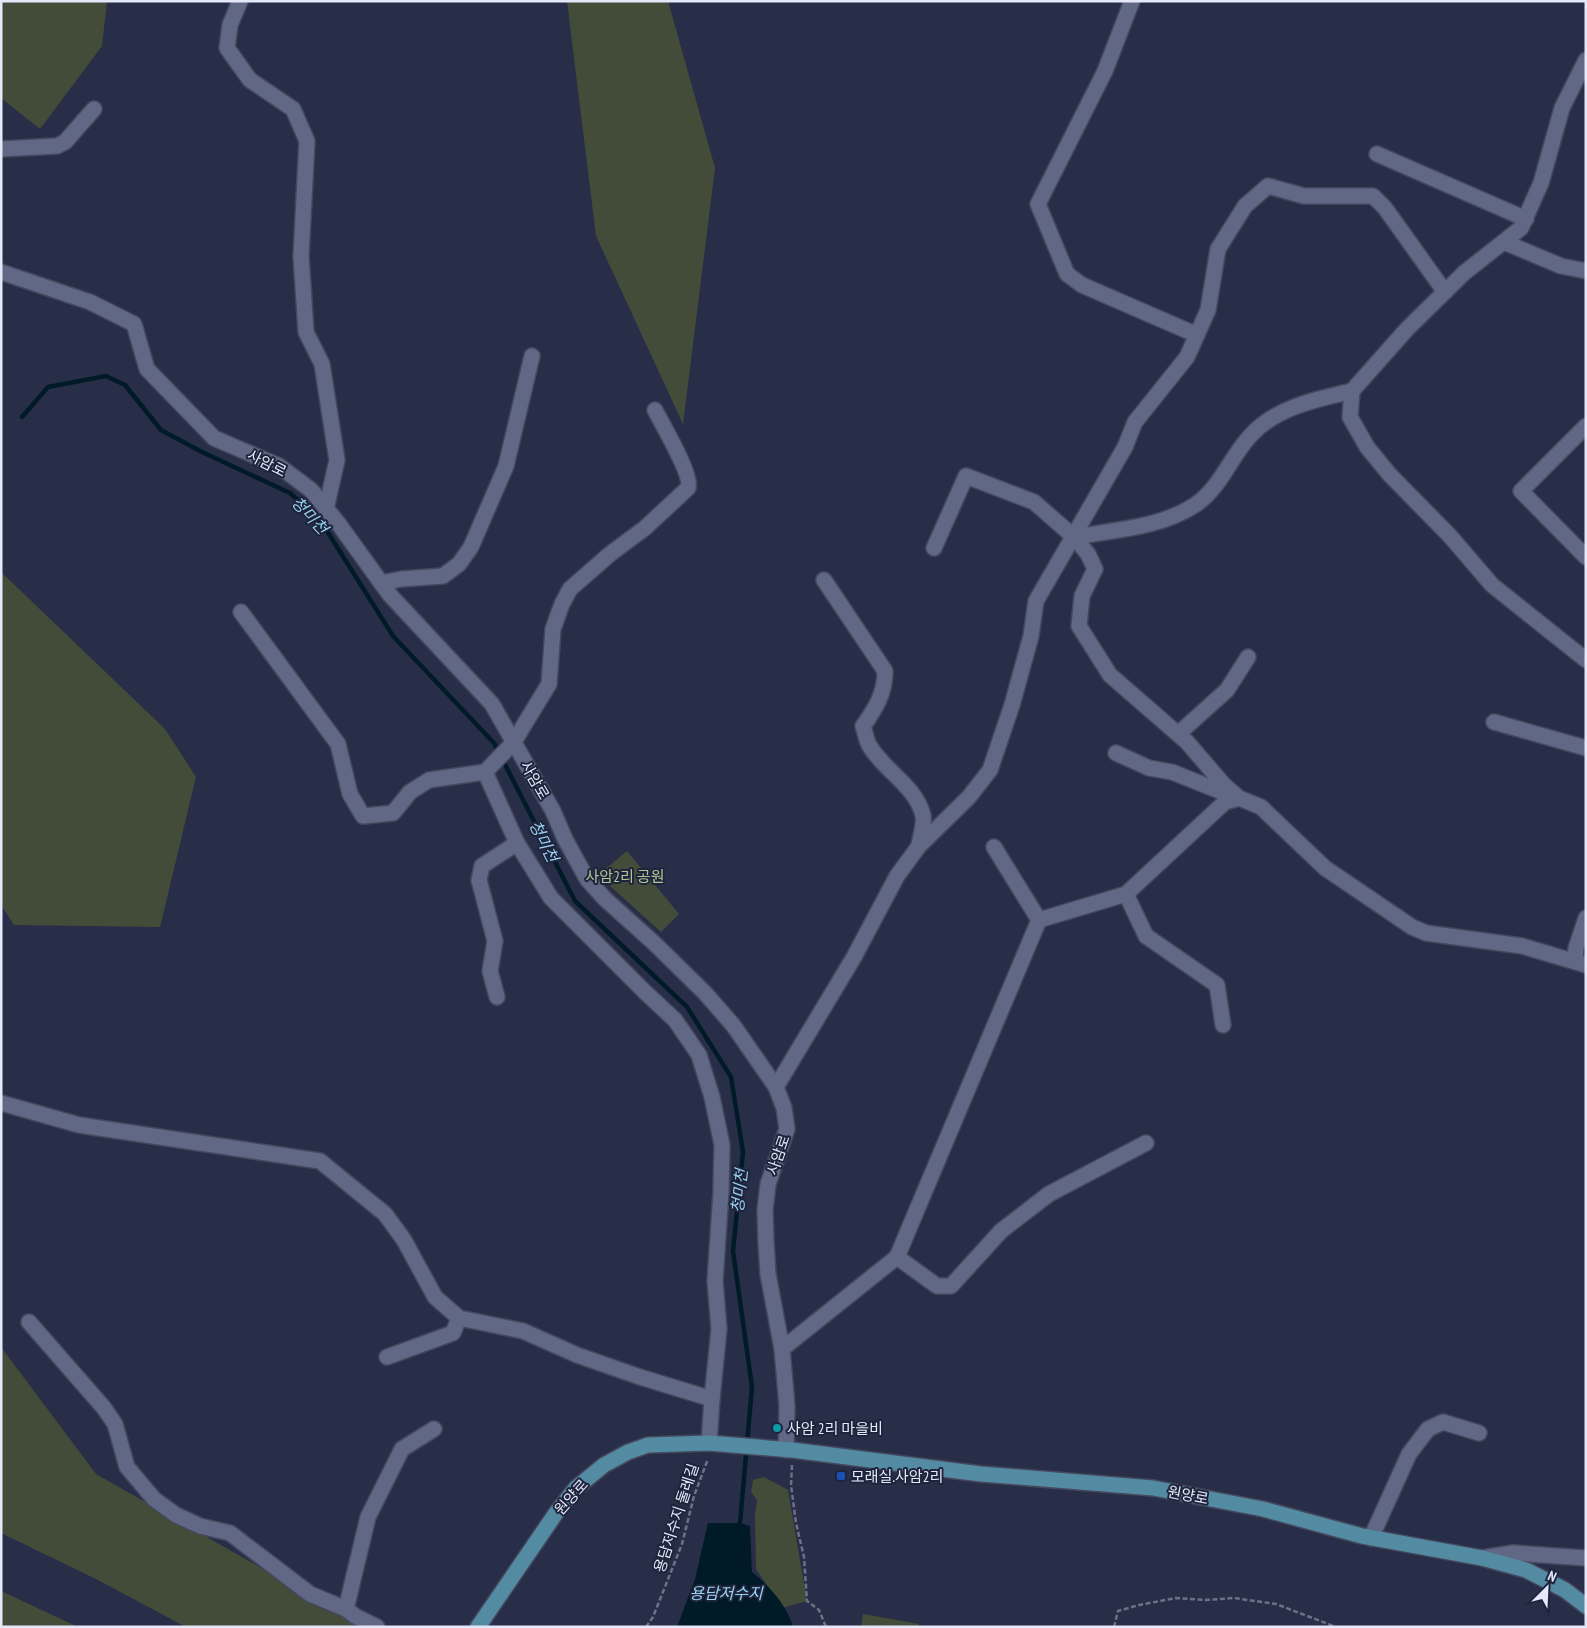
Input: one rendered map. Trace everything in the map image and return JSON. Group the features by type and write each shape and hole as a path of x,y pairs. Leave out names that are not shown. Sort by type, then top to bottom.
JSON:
{"main road":[{"name":"원양로","path":"478,1627 556,1513 576,1488 604,1465 628,1452 648,1445 711,1443 981,1474 1153,1488 1263,1509 1371,1538 1482,1558 1526,1570 1566,1590 1586,1606"}],"street":[{"path":"240,1 230,25 227,48 250,80 293,109 307,141 301,256 306,332 322,364 337,460 326,509"},
{"path":"1132,1 1105,71 1038,204 1067,274 1082,285 1197,335"},
{"path":"1074,537 1162,521 1195,505 1211,490 1252,434 1274,415 1324,398 1352,391 1407,329 1464,272 1521,228 1541,183 1562,108 1586,60"},
{"path":"1,149 57,146 65,142 94,109"},
{"path":"1377,154 1526,219"},
{"path":"776,1087 854,958 897,876 919,846 969,798 990,770 1012,705 1030,636 1036,601 1125,447 1135,422 1187,358 1208,310 1218,249 1245,206 1268,186 1304,196 1373,196 1384,208 1445,292"},
{"path":"1504,242 1561,266 1586,271"},
{"name":"사암로","path":"1,272 90,302 134,324 147,370 214,438 279,466 311,490 390,595 492,704 513,744 553,811 565,839 587,879 604,898 705,993 733,1025 776,1087 784,1108 787,1129 768,1184 766,1226 768,1274 782,1349 787,1406 784,1450"},
{"path":"381,584 401,579 443,576 459,564 470,546 506,466 532,356"},
{"path":"1352,391 1350,418 1367,447 1384,468 1450,536 1492,585 1586,660"},
{"path":"241,612 338,744 350,794 363,816 393,813 410,792 429,780 484,772 513,744 549,684 553,629 570,589 610,554 645,528 684,492 690,484 686,470 654,410"},
{"path":"1586,426 1521,491 1586,557"},
{"path":"934,548 966,476 1034,502 1074,537 1088,554 1095,569 1082,596 1079,626 1110,675 1178,734 1224,785 1239,798"},
{"path":"824,580 886,671 885,682 878,704 863,726 868,744 880,760 902,781 915,797 923,817 919,846"},
{"path":"1178,734 1227,690 1248,657"},
{"path":"1494,722 1586,748"},
{"path":"1116,754 1149,768 1172,772 1261,807 1325,868 1412,927 1426,933 1522,946 1580,963"},
{"path":"484,772 517,843 551,898 632,980 675,1020 699,1055 712,1097 722,1145 715,1281 719,1329 712,1399 711,1443"},
{"path":"1039,920 1126,894 1225,802 1239,798"},
{"path":"497,997 490,971 495,941 479,880 482,866 517,843"},
{"path":"994,847 1039,920"},
{"path":"1126,894 1146,936 1216,985 1223,1025"},
{"path":"1580,963 1576,948 1586,918"},
{"path":"782,1349 897,1257 1039,920"},
{"path":"1,1104 79,1125 320,1161 385,1214 404,1240 435,1297 460,1318 523,1331 577,1355 712,1399"},
{"path":"897,1257 937,1286 951,1286 1001,1231 1049,1194 1146,1143"},
{"path":"387,1357 453,1333 460,1318"},
{"path":"28,1322 104,1408 115,1424 127,1467 154,1499 176,1515 192,1522 230,1533 310,1594 346,1609 355,1616 377,1627"},
{"path":"1371,1538 1409,1454 1428,1429 1443,1422 1479,1433"},
{"path":"346,1609 368,1517 402,1449 434,1429"},
{"path":"1482,1558 1513,1554 1586,1558"}],"path":[{"name":"용담저수지 둘레길","path":"646,1627 653,1617 682,1544 694,1496 711,1443"},
{"path":"784,1450 796,1523 804,1557 806,1601 819,1610 826,1627"},
{"path":"1114,1627 1118,1611 1139,1605 1176,1598 1205,1600 1234,1598 1276,1604 1309,1615 1336,1627"}],"green space":[{"path":"1,1 107,1 102,46 40,129 1,98"},
{"path":"567,1 668,1 715,168 683,424 596,236"},
{"path":"1,572 165,729 196,777 160,927 14,925 1,905"},
{"name":"사암2리 공원","path":"627,851 679,914 661,932 598,875"},
{"path":"1,1347 96,1474 365,1627 186,1627 96,1579 1,1533"},
{"path":"764,1477 788,1490 807,1601 782,1608 756,1569 755,1514 757,1500 751,1492 753,1480"},
{"path":"1,1591 78,1627 1,1627"},
{"path":"863,1614 919,1624 919,1627 861,1627"}],"water":[{"name":"용담저수지","path":"708,1523 740,1523 750,1526 752,1572 777,1596 787,1612 793,1627 677,1627 695,1579"}],"waterway":[{"name":"청미천","path":"22,417 48,387 106,376 125,385 161,430 202,452 290,493 322,523 393,636 494,743 575,901 687,1007 731,1077 743,1152 733,1251 752,1387 740,1523"}],"place":[{"name":"사암 2리 마을비","path":"777,1428"},
{"name":"모래실.사암2리","path":"841,1476"}]}
